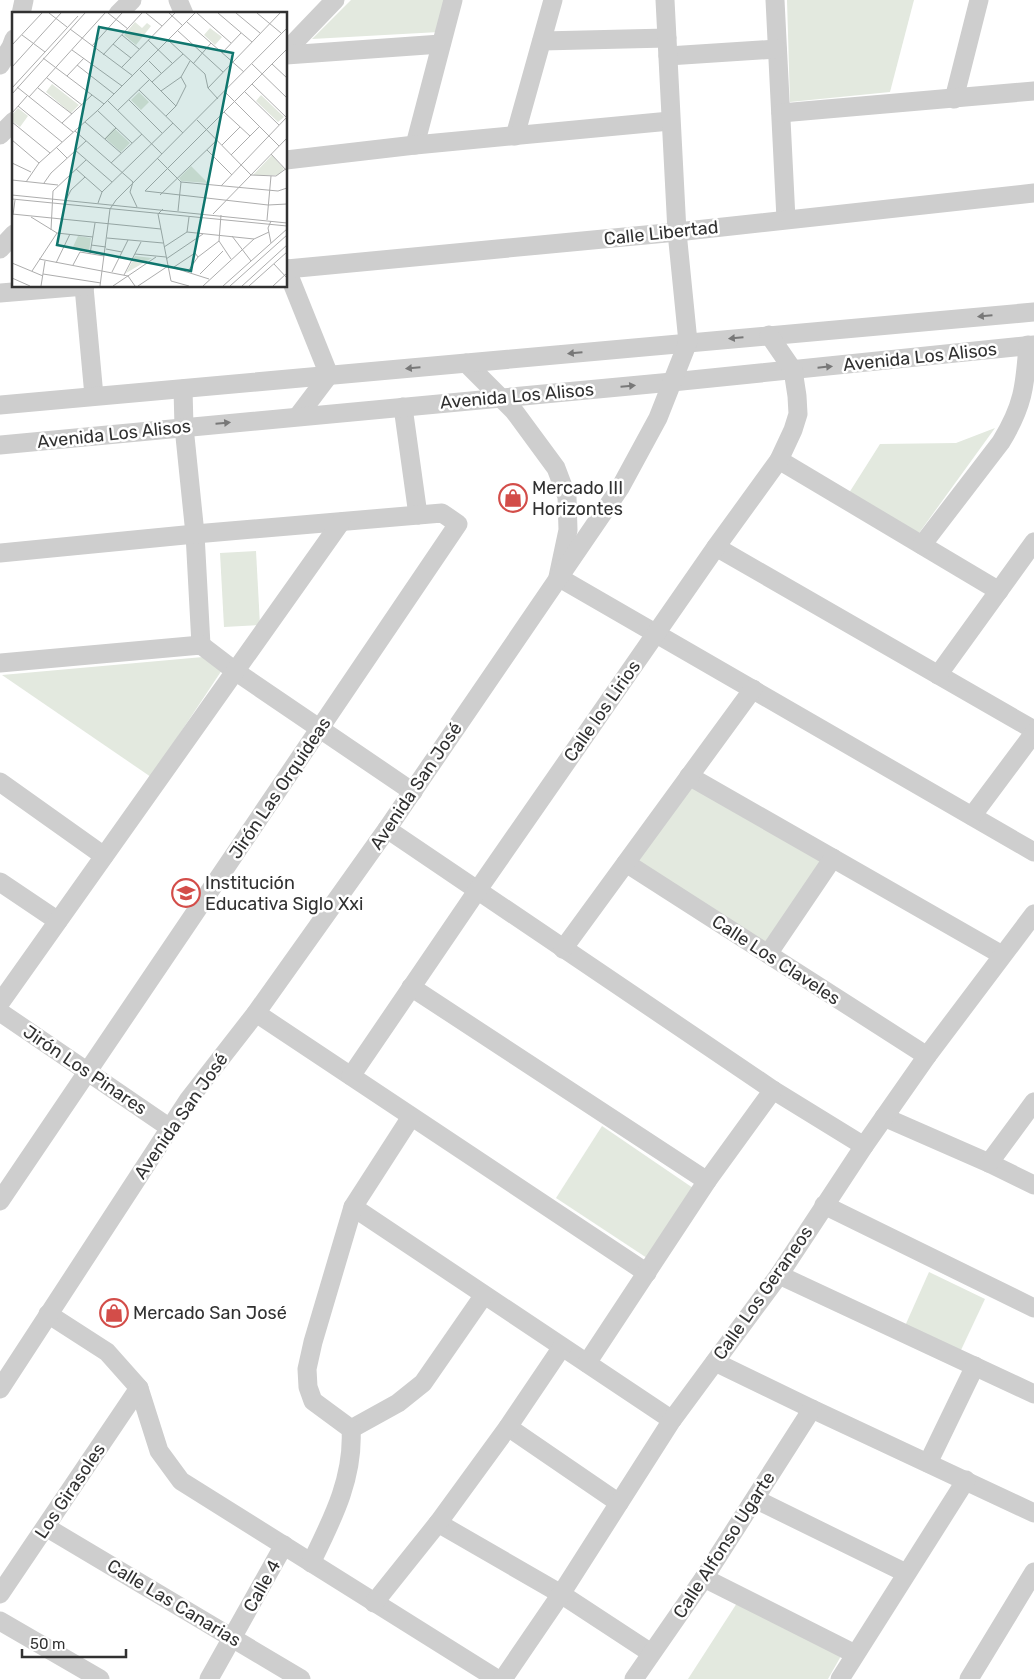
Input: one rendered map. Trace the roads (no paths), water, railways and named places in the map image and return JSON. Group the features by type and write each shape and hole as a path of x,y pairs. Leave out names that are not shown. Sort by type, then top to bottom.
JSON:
{"street":[{"path":"120,12 132,0"},
{"path":"178,0 183,12"},
{"path":"288,49 335,0"},
{"path":"415,145 454,0"},
{"path":"515,136 553,0"},
{"path":"665,0 677,232 688,342"},
{"path":"775,0 786,219"},
{"path":"954,99 979,0"},
{"path":"542,41 777,50"},
{"path":"12,43 0,67 12,74"},
{"path":"288,55 441,44"},
{"path":"780,113 1034,91"},
{"path":"288,160 415,145 670,121"},
{"name":"Calle Libertad","path":"288,269 677,232 1034,193"},
{"path":"0,249 12,236"},
{"path":"288,274 329,375 298,416"},
{"path":"0,293 60,288"},
{"path":"84,288 94,396"},
{"name":"Avenida Los Alisos","path":"0,405 1034,312"},
{"name":"Calle los Lirios","path":"351,1076 476,891 716,547 779,460 798,414 793,370 769,335"},
{"name":"Avenida San José","path":"2,1380 48,1314 189,1099 256,1012 386,829 620,488 647,441 688,342"},
{"path":"922,545 1001,442 1010,427 1019,408 1025,386 1031,345"},
{"name":"Avenida Los Alisos","path":"0,445 672,382 1031,345"},
{"path":"466,363 514,411 556,468 567,497 568,530 558,577 1034,852"},
{"path":"183,388 184,427 196,534 201,645"},
{"path":"0,553 418,515 402,407"},
{"path":"779,460 999,591"},
{"name":"Jirón Las Orquideas","path":"0,1202 458,524 442,514 418,515"},
{"path":"0,1003 341,522"},
{"path":"938,675 1034,542"},
{"path":"716,547 1034,732 972,816"},
{"path":"0,663 201,645 412,792"},
{"path":"563,950 753,690"},
{"path":"689,776 1002,954"},
{"path":"0,782 104,856"},
{"path":"386,829 773,1090 864,1146"},
{"path":"768,954 833,858"},
{"name":"Calle Los Claveles","path":"626,863 927,1056"},
{"path":"0,882 58,921"},
{"name":"Calle Los Geraneos","path":"503,1679 561,1594 672,1420 779,1274 864,1146 927,1056 1034,914"},
{"path":"411,987 707,1181"},
{"name":"Jirón Los Pinares","path":"0,1012 170,1128"},
{"path":"256,1012 646,1273"},
{"path":"587,1363 707,1181 773,1090"},
{"path":"989,1163 1034,1102"},
{"path":"351,1429 313,1401 308,1388 307,1370 313,1342 353,1208 411,1117"},
{"path":"884,1117 1034,1185"},
{"path":"824,1205 1034,1308"},
{"path":"353,1208 672,1420"},
{"path":"779,1274 1034,1394"},
{"path":"351,1429 398,1403 423,1383 484,1295"},
{"path":"48,1314 107,1352 139,1388 159,1451 181,1481 497,1679"},
{"path":"374,1603 438,1523 508,1427 562,1347"},
{"path":"715,1362 812,1410 1034,1513"},
{"path":"928,1463 975,1366"},
{"name":"Los Girasoles","path":"0,1594 139,1388"},
{"name":"Calle Alfonso Ugarte","path":"634,1679 704,1578 812,1410"},
{"path":"508,1427 619,1503"},
{"path":"311,1563 338,1507 347,1478 352,1446 351,1429"},
{"path":"840,1679 966,1480"},
{"path":"755,1499 906,1573"},
{"path":"438,1523 561,1594 651,1653"},
{"name":"Calle Las Canarias","path":"46,1527 301,1679"},
{"name":"Calle 4","path":"209,1679 284,1545"},
{"path":"969,1679 1034,1572"},
{"path":"704,1578 855,1654"},
{"path":"0,1621 78,1674 100,1679"}],"place":[{"name":"Mercado III Horizontes","path":"513,498"},
{"name":"Institución Educativa Siglo Xxi","path":"186,893"},
{"name":"Mercado San José","path":"114,1313"}]}
